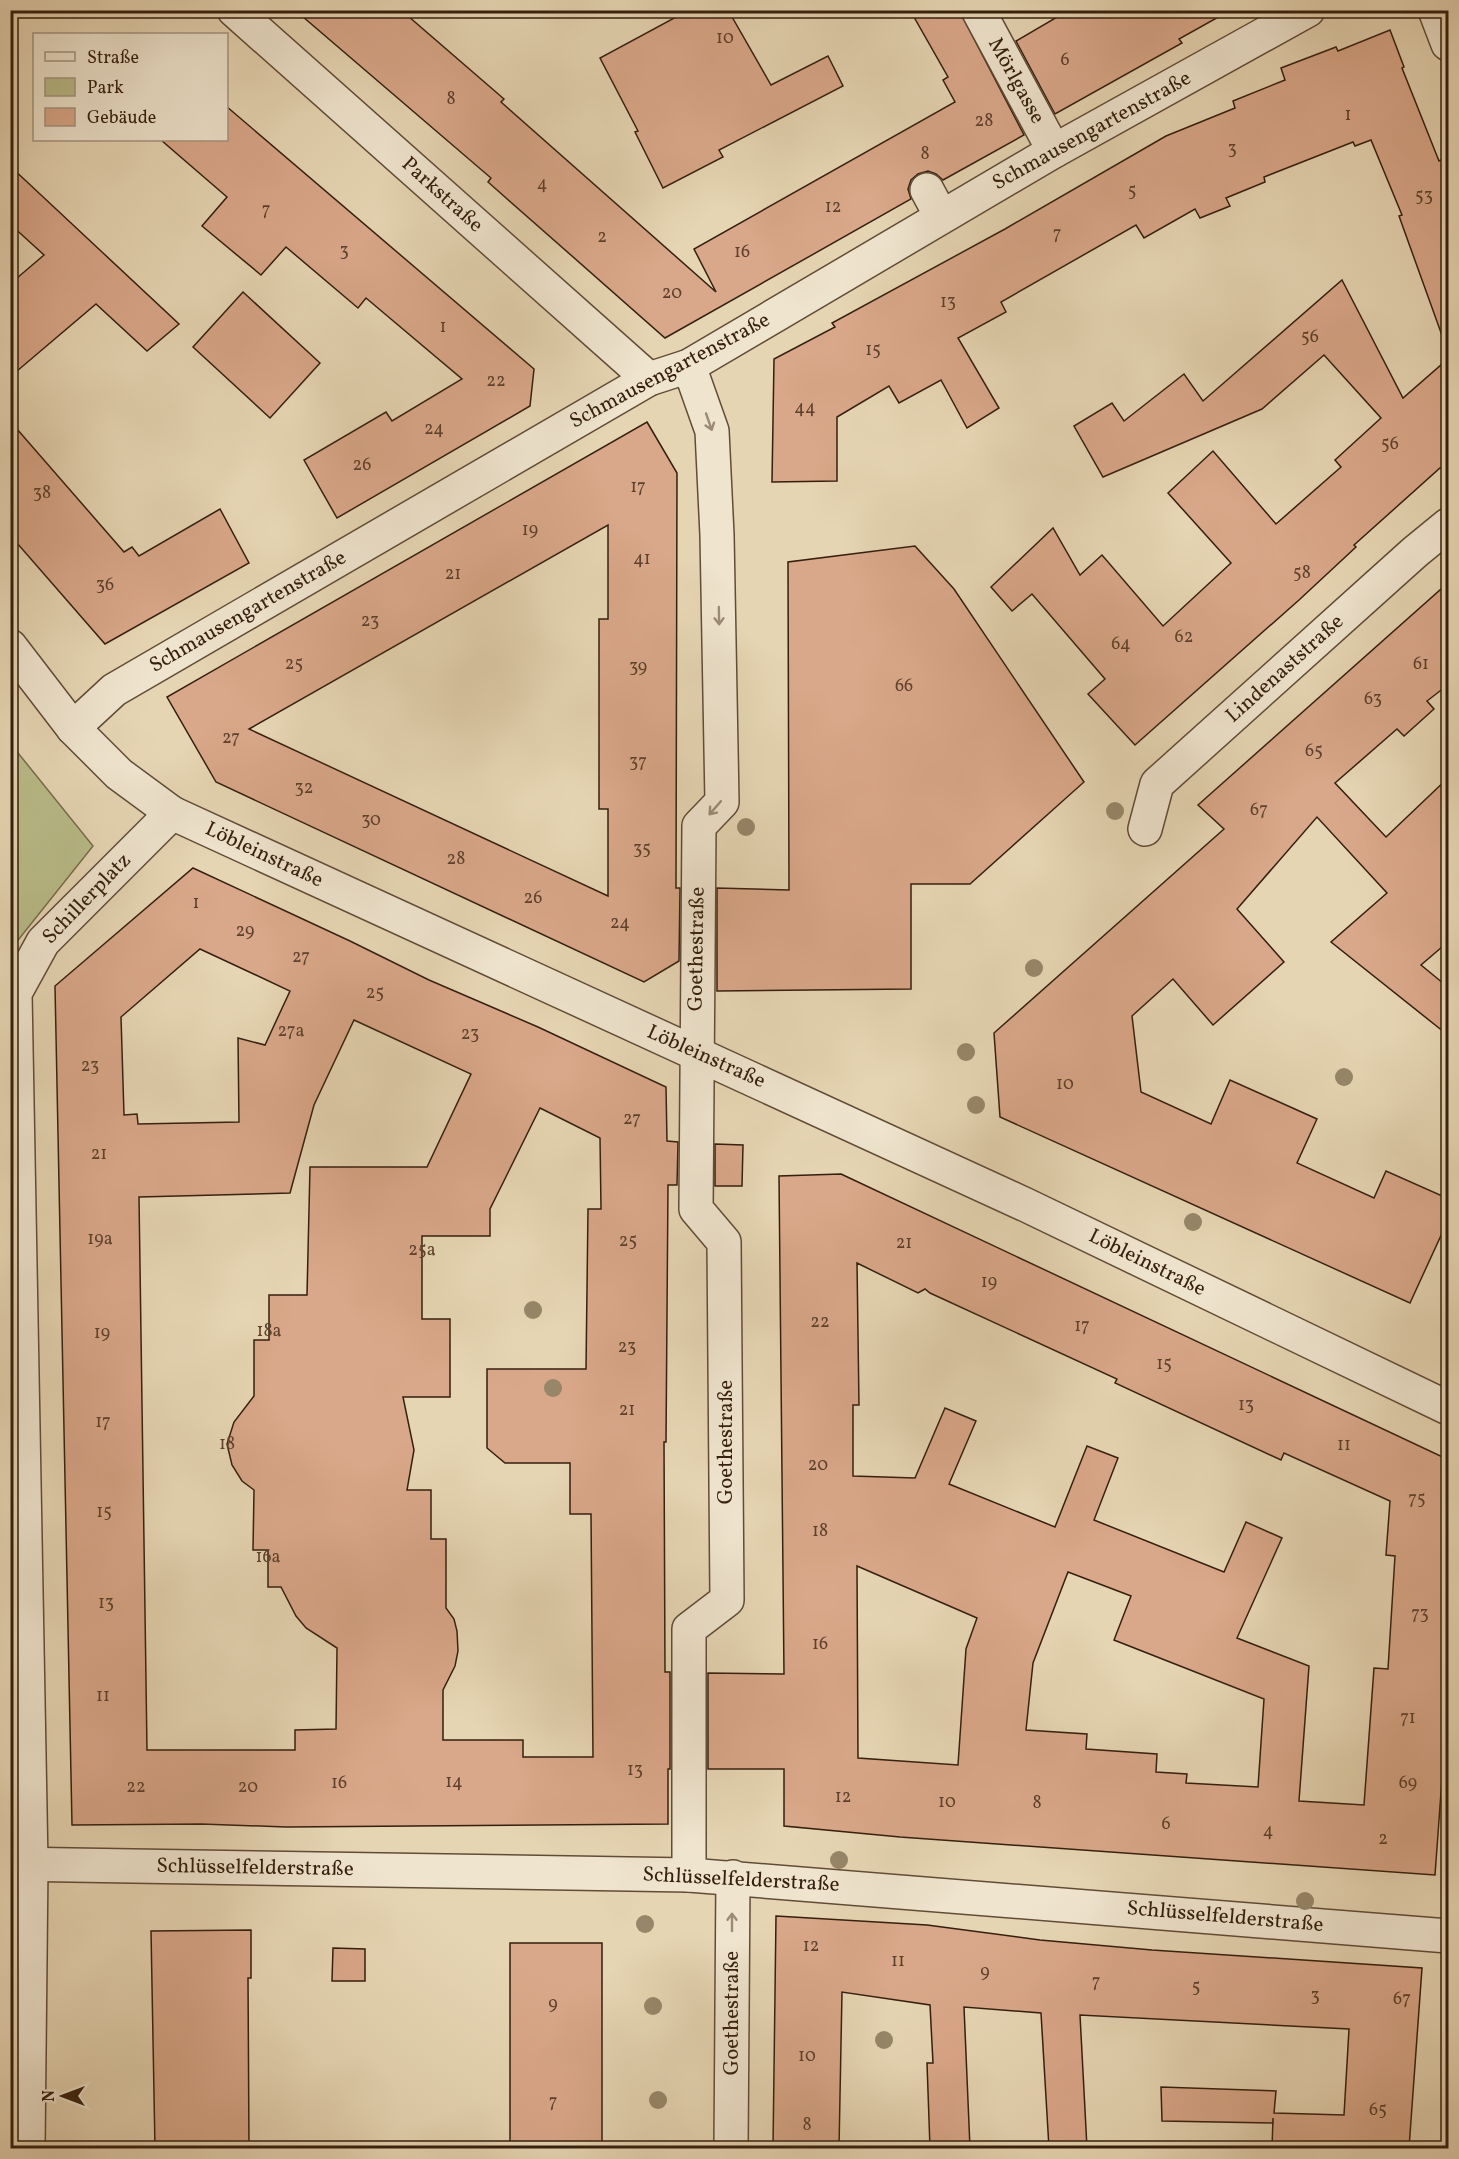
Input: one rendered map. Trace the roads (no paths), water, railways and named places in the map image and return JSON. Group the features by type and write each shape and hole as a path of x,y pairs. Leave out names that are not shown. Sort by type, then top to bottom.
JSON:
{"street":[{"name":"Parkstraße","path":"234,10 649,379"},
{"name":"Mörlgasse","path":"978,10 1054,151"},
{"name":"Schmausengartenstraße","path":"73,728 114,690 649,379 689,366 934,203 1054,151 1308,10"},
{"path":"1436,10 1449,44"},
{"name":"Goethestraße","path":"688,1875 689,1629 727,1600 724,1242 696,1209 699,826 722,802 717,535 712,432 689,366"},
{"name":"Lindenaststraße","path":"1145,829 1157,784 1415,552 1449,525"},
{"name":"Löbleinstraße","path":"10,646 73,728 119,774 172,813 1026,1205 1449,1408"},
{"name":"Schillerplatz","path":"21,1864 15,993 42,942 172,813"},
{"path":"21,1864 28,2148"},
{"name":"Schlüsselfelderstraße","path":"21,1864 732,1877 1449,1936"},
{"name":"Goethestraße","path":"731,2148 732,1877"}]}
